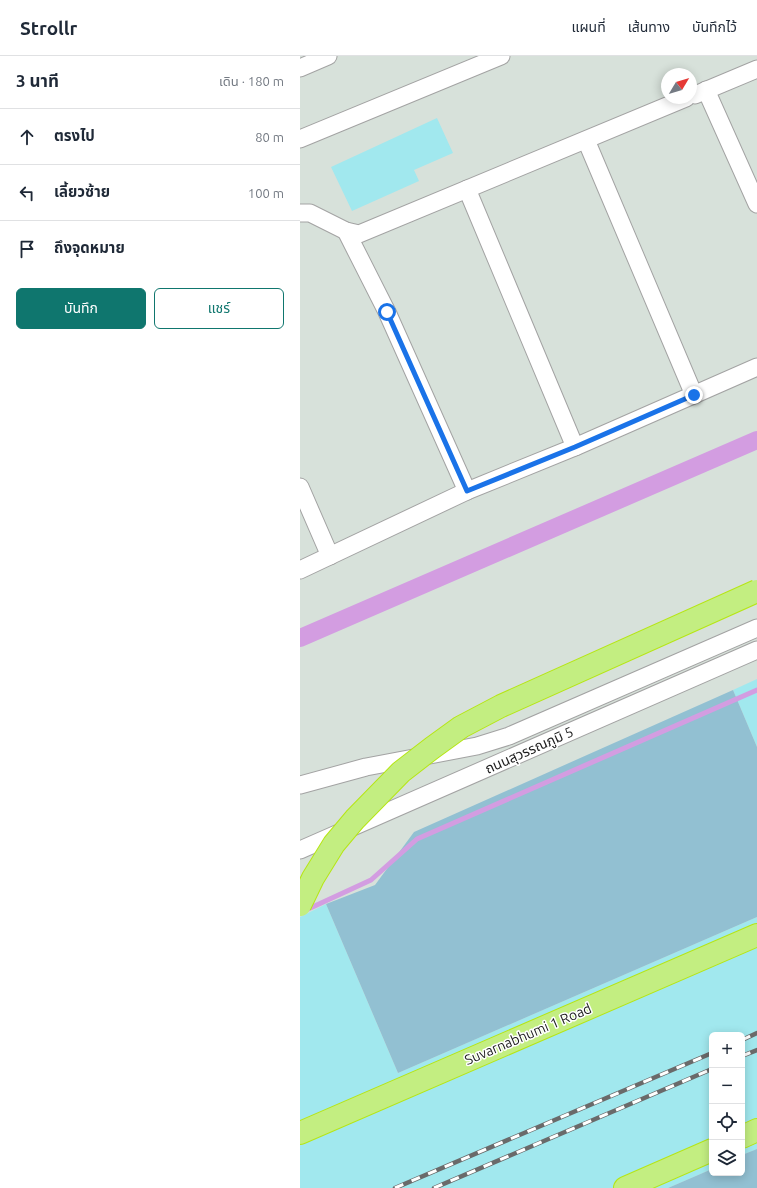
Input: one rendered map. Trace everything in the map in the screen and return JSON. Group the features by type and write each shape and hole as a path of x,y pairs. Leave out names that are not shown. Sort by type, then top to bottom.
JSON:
{"highway":[{"path":"300,905 313,878 334,844 355,819 401,772 455,731 501,706 757,591"},
{"name":"Suvarnabhumi 1 Road","path":"300,1133 757,935"},
{"path":"745,1136 757,1130"},
{"path":"625,1188 709,1151"}],"street":[{"path":"300,68 328,56"},
{"path":"300,139 501,56"},
{"path":"757,69 698,93 757,204"},
{"path":"300,213 310,213 346,231 359,234 672,104"},
{"path":"586,140 694,395"},
{"path":"467,189 575,447"},
{"path":"346,231 387,312 467,491"},
{"path":"300,570 467,491 575,447 757,367"},
{"path":"300,487 330,556"},
{"name":"ถนนสุวรรณภูมิ 5","path":"300,785 366,767 477,746 509,736 757,628"},
{"name":"ถนนสุวรรณภูมิ 5","path":"300,850 757,650"}],"shaded area":[{"path":"300,56 757,56 757,1188 300,1188"},
{"path":"437,118 453,153 414,170 419,181 352,211 331,167"},
{"path":"757,679 757,747 733,690"},
{"path":"733,690 757,747 757,917 398,1073 326,904 375,885 414,832"},
{"path":"326,904 398,1073 757,917 757,1149 745,1154 745,1032 709,1032 709,1170 668,1188 300,1188 300,917"},
{"path":"757,1149 757,1188 668,1188 709,1170 709,1176 745,1176 745,1154"}],"waterway":[{"path":"300,638 757,440"},
{"path":"306,910 371,880 417,839 757,690"}],"railway":[{"path":"745,1039 757,1033"},
{"path":"745,1055 757,1050"},
{"path":"395,1188 709,1054"},
{"path":"434,1188 709,1070"}],"route":[{"path":"387,312 467,491 575,447 694,395"}]}
